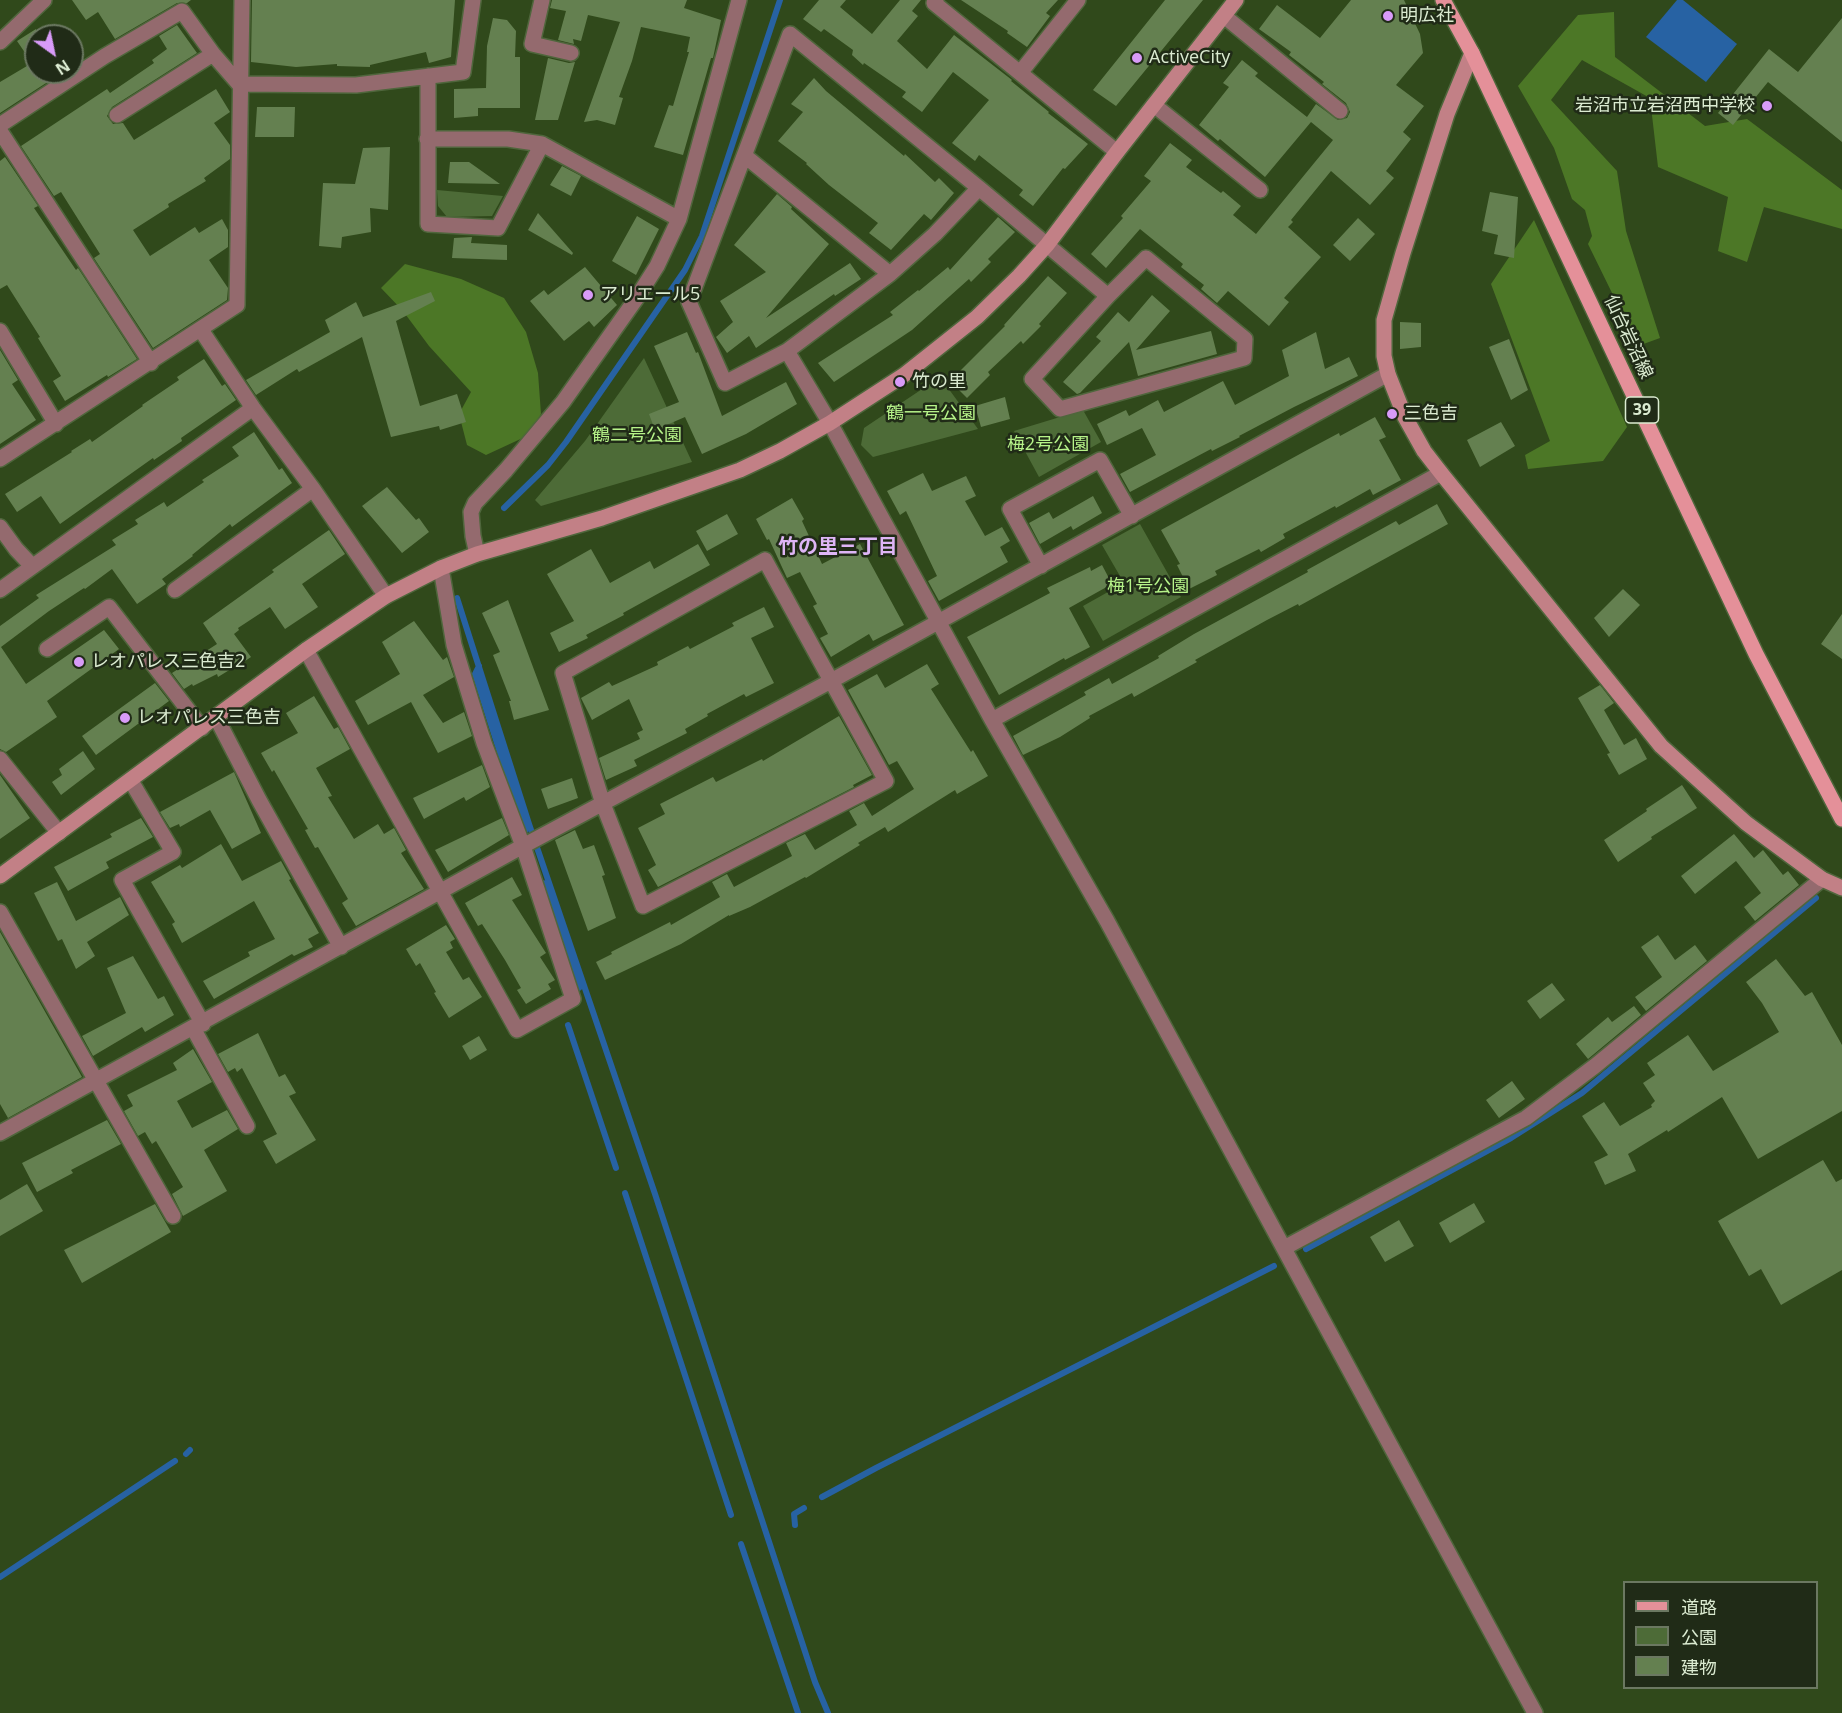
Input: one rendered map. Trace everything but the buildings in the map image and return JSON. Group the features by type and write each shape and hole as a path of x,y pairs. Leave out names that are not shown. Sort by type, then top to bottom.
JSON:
{"main road":[{"name":"仙台岩沼線","path":"1443,0 1472,52 1756,654 1842,819"}],"street":[{"path":"0,42 44,0"},
{"path":"0,459 237,305 242,0"},
{"path":"0,125 105,56 182,11 213,54 239,84 356,85 463,72 473,0"},
{"path":"542,0 532,44 571,53"},
{"path":"477,554 471,512 475,503 563,402 651,275 680,219 739,0"},
{"path":"936,0 934,3 1117,152"},
{"path":"1020,74 1078,0"},
{"path":"0,876 306,650 386,596 441,568 477,554 602,518 714,480 780,451 830,423 896,381 977,317 1047,245 1236,0"},
{"path":"1224,16 1340,111"},
{"path":"979,188 936,234 890,274 787,351 725,383 689,302 790,34 979,188 1108,296"},
{"path":"1472,52 1447,114 1402,253 1384,320 1384,356 1388,374 1405,417 1424,451 1441,473 1661,746 1746,823 1822,879 1842,888"},
{"path":"117,115 213,54"},
{"path":"428,76 428,224 498,228 542,144"},
{"path":"1154,105 1260,190"},
{"path":"0,131 151,363"},
{"path":"427,139 508,139 542,144 680,219"},
{"path":"745,156 890,274"},
{"path":"1146,258 1245,339 1244,358 1060,409 1032,379 1108,296 1146,258"},
{"path":"201,330 253,408 313,489 386,596"},
{"path":"0,331 56,423"},
{"path":"787,351 830,423 993,720 1107,921 1535,1713"},
{"path":"2,1129 198,1026 1388,374"},
{"path":"0,590 253,408"},
{"path":"1041,566 1010,509 1100,460 1132,516"},
{"path":"993,720 1441,473"},
{"path":"175,590 313,489"},
{"path":"0,527 32,566"},
{"path":"765,560 886,782 643,906 603,804 563,673 765,560"},
{"path":"306,650 517,1030 573,999 525,845 484,742 454,645 441,568"},
{"path":"47,649 109,606 202,728"},
{"path":"216,717 341,946"},
{"path":"0,759 59,833"},
{"path":"131,781 173,852 122,880 247,1126"},
{"path":"1284,1248 1526,1118 1595,1066 1822,879"},
{"path":"0,912 173,1216"}],"green space":[{"path":"1614,12 1615,57 1705,126 1747,119 1842,190 1842,229 1764,207 1747,262 1718,251 1728,197 1658,167 1650,98 1582,60 1551,100 1617,171 1626,231 1660,338 1638,346 1588,244 1592,236 1585,210 1572,199 1554,148 1518,86 1578,15"},
{"path":"437,190 503,196 492,216 447,217 438,206"},
{"path":"1534,220 1627,427 1603,461 1528,469 1525,455 1550,441 1491,284"},
{"path":"405,264 461,279 504,298 526,332 538,373 541,414 527,436 486,455 467,445 459,414 471,392 381,288"},
{"name":"鶴二号公園","path":"644,358 692,462 541,506 535,500 585,441"},
{"name":"鶴一号公園","path":"940,377 978,429 873,457 861,445 864,428"},
{"name":"梅2号公園","path":"1083,410 1101,442 1039,477 1014,431"},
{"name":"梅1号公園","path":"1140,524 1181,597 1103,641 1083,606 1124,583 1102,545"}],"water":[{"path":"1677,0 1683,0 1737,44 1706,82 1646,37"}],"waterway":[{"path":"504,508 548,465 566,442 685,270 702,236 780,0"},
{"path":"457,598 529,824 655,1194 815,1682 828,1713"},
{"path":"479,666 475,674 525,831"},
{"path":"543,883 579,988"},
{"path":"1306,1249 1511,1138 1582,1093 1816,898"},
{"path":"568,1025 616,1168"},
{"path":"625,1193 731,1515"},
{"path":"822,1497 1274,1266"},
{"path":"186,1454 190,1450"},
{"path":"0,1577 175,1461"},
{"path":"795,1525 794,1514 804,1508"},
{"path":"741,1544 798,1713"}],"place":[{"name":"明広社","path":"1388,16"},
{"name":"ActiveCity","path":"1137,58"},
{"name":"岩沼市立岩沼西中学校","path":"1767,106"},
{"name":"アリエール5","path":"588,295"},
{"name":"竹の里","path":"900,382"},
{"name":"三色吉","path":"1392,414"},
{"name":"レオパレス三色吉2","path":"79,662"},
{"name":"レオパレス三色吉","path":"125,718"}],"district":[{"name":"竹の里三丁目","path":"838,547"}]}
